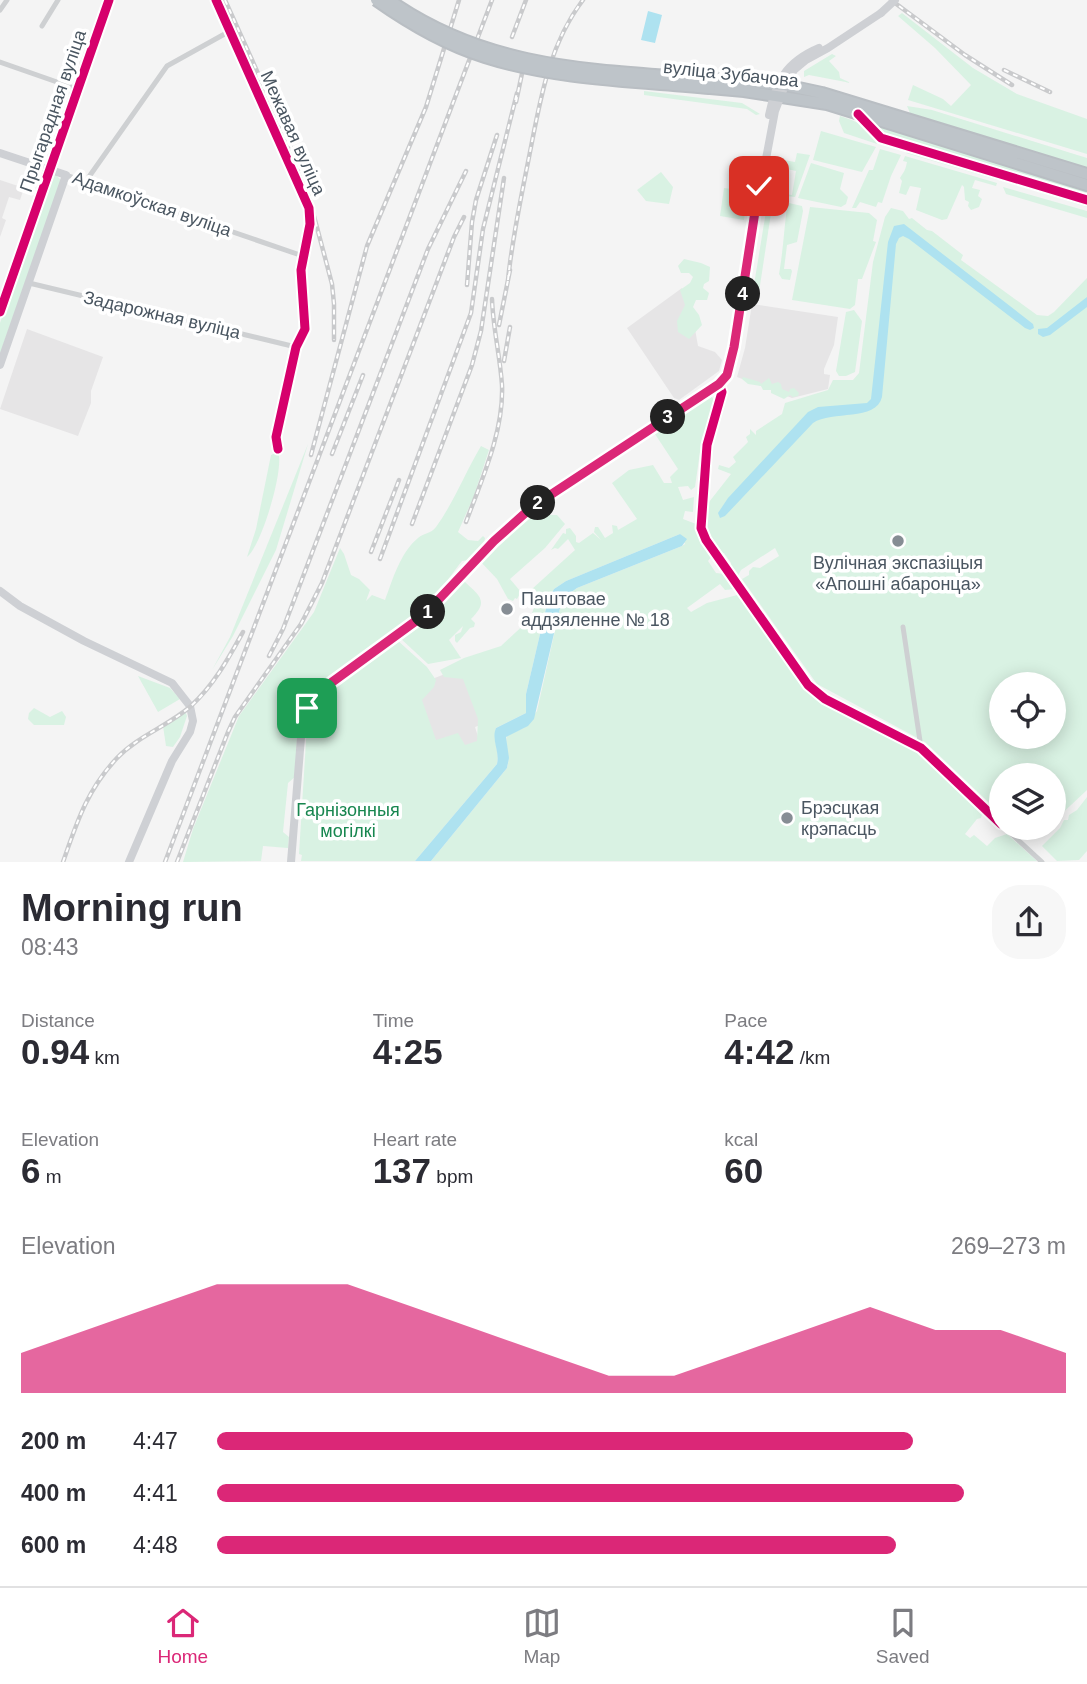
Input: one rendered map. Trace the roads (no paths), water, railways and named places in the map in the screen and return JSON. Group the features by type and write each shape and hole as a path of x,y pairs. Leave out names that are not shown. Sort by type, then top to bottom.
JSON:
{"highway":[{"name":"вуліца Зубачова","path":"376,0 408,22 442,40 506,63 579,76 711,84 782,84 834,96 1087,174"},
{"name":"вуліца Зубачова","path":"389,0 446,34 486,50 516,58 711,84 826,104 1087,185"}],"main road":[{"name":"Прыгарадная вуліца","path":"0,312 109,0"},
{"path":"291,862 302,725 307,708 317,694 424,615 494,541 532,507 719,384 727,375 734,347 764,147 783,73 795,60 844,38 895,0"},
{"name":"Адамкоўская вуліца","path":"0,153 66,175"},
{"name":"Прыгарадная вуліца","path":"0,365 66,175"},
{"path":"0,591 20,606 84,641 172,683 190,706 193,721 190,732 172,761 129,862"}],"street":[{"path":"0,10 8,0"},
{"path":"42,26 58,0"},
{"name":"Межавая вуліца","path":"216,0 309,208 310,224 301,270 304,329 296,347 276,438 278,449"},
{"path":"383,0 404,15"},
{"path":"86,181 167,66 230,32"},
{"path":"0,62 77,89"},
{"path":"858,114 881,138 1087,200"},
{"name":"Адамкоўская вуліца","path":"66,175 303,256"},
{"name":"Задарожная вуліца","path":"29,283 296,347"},
{"path":"717,557 703,534 701,514 707,445 722,392 719,384"},
{"path":"728,571 808,685 825,699 921,748 989,813"},
{"path":"903,627 920,741"},
{"path":"1018,840 1042,862"}],"water":[{"path":"648,11 662,15 655,43 641,40"},
{"path":"904,224 1033,324 1034,328 1025,328 909,239 903,236 899,238 896,244 882,397 878,405 863,413 821,419 813,423 725,516 720,518 718,513 728,498 808,412 818,407 867,403 871,399 888,242 894,226"},
{"path":"1087,297 1087,307 1050,335 1043,337 1038,334 1038,329 1047,328"},
{"path":"680,534 687,539 682,546 577,588 566,596 560,608 534,719 528,726 506,737 509,758 507,768 431,861 415,861 497,764 494,737 496,728 526,713 526,694 548,600 554,589 566,581"}],"tunnel":[{"path":"717,557 728,571"}],"railway":[{"path":"225,0 302,171 332,284 334,340"},
{"path":"311,455 367,246 426,107 459,0"},
{"path":"165,862 492,0"},
{"path":"512,37 526,0"},
{"path":"508,280 520,203 547,75 561,36 583,0"},
{"path":"891,0 965,55 1012,85"},
{"path":"516,102 524,64"},
{"path":"1004,70 1050,92"},
{"path":"380,559 471,313 483,229 517,93"},
{"path":"467,285 476,200 497,135"},
{"path":"269,656 283,629 428,249 466,171"},
{"path":"412,524 472,365 481,331 504,178"},
{"path":"177,862 235,717 301,624 322,583 464,217"},
{"path":"499,325 510,270"},
{"path":"466,522 491,455 502,402 492,299"},
{"path":"504,361 510,327"},
{"path":"332,454 363,375"},
{"path":"371,552 399,480"},
{"path":"63,862 84,807 107,770 125,750 182,713 199,698 220,671 243,632"}],"place":[{"name":"Вулічная экспазіцыя «Апошні абаронца»","path":"898,541"},
{"name":"Паштовае аддзяленне № 18","path":"507,609"},
{"name":"Брэсцкая крэпасць","path":"787,818"}],"park label":[{"name":"Гарнізонныя могілкі","path":"348,820"}]}
